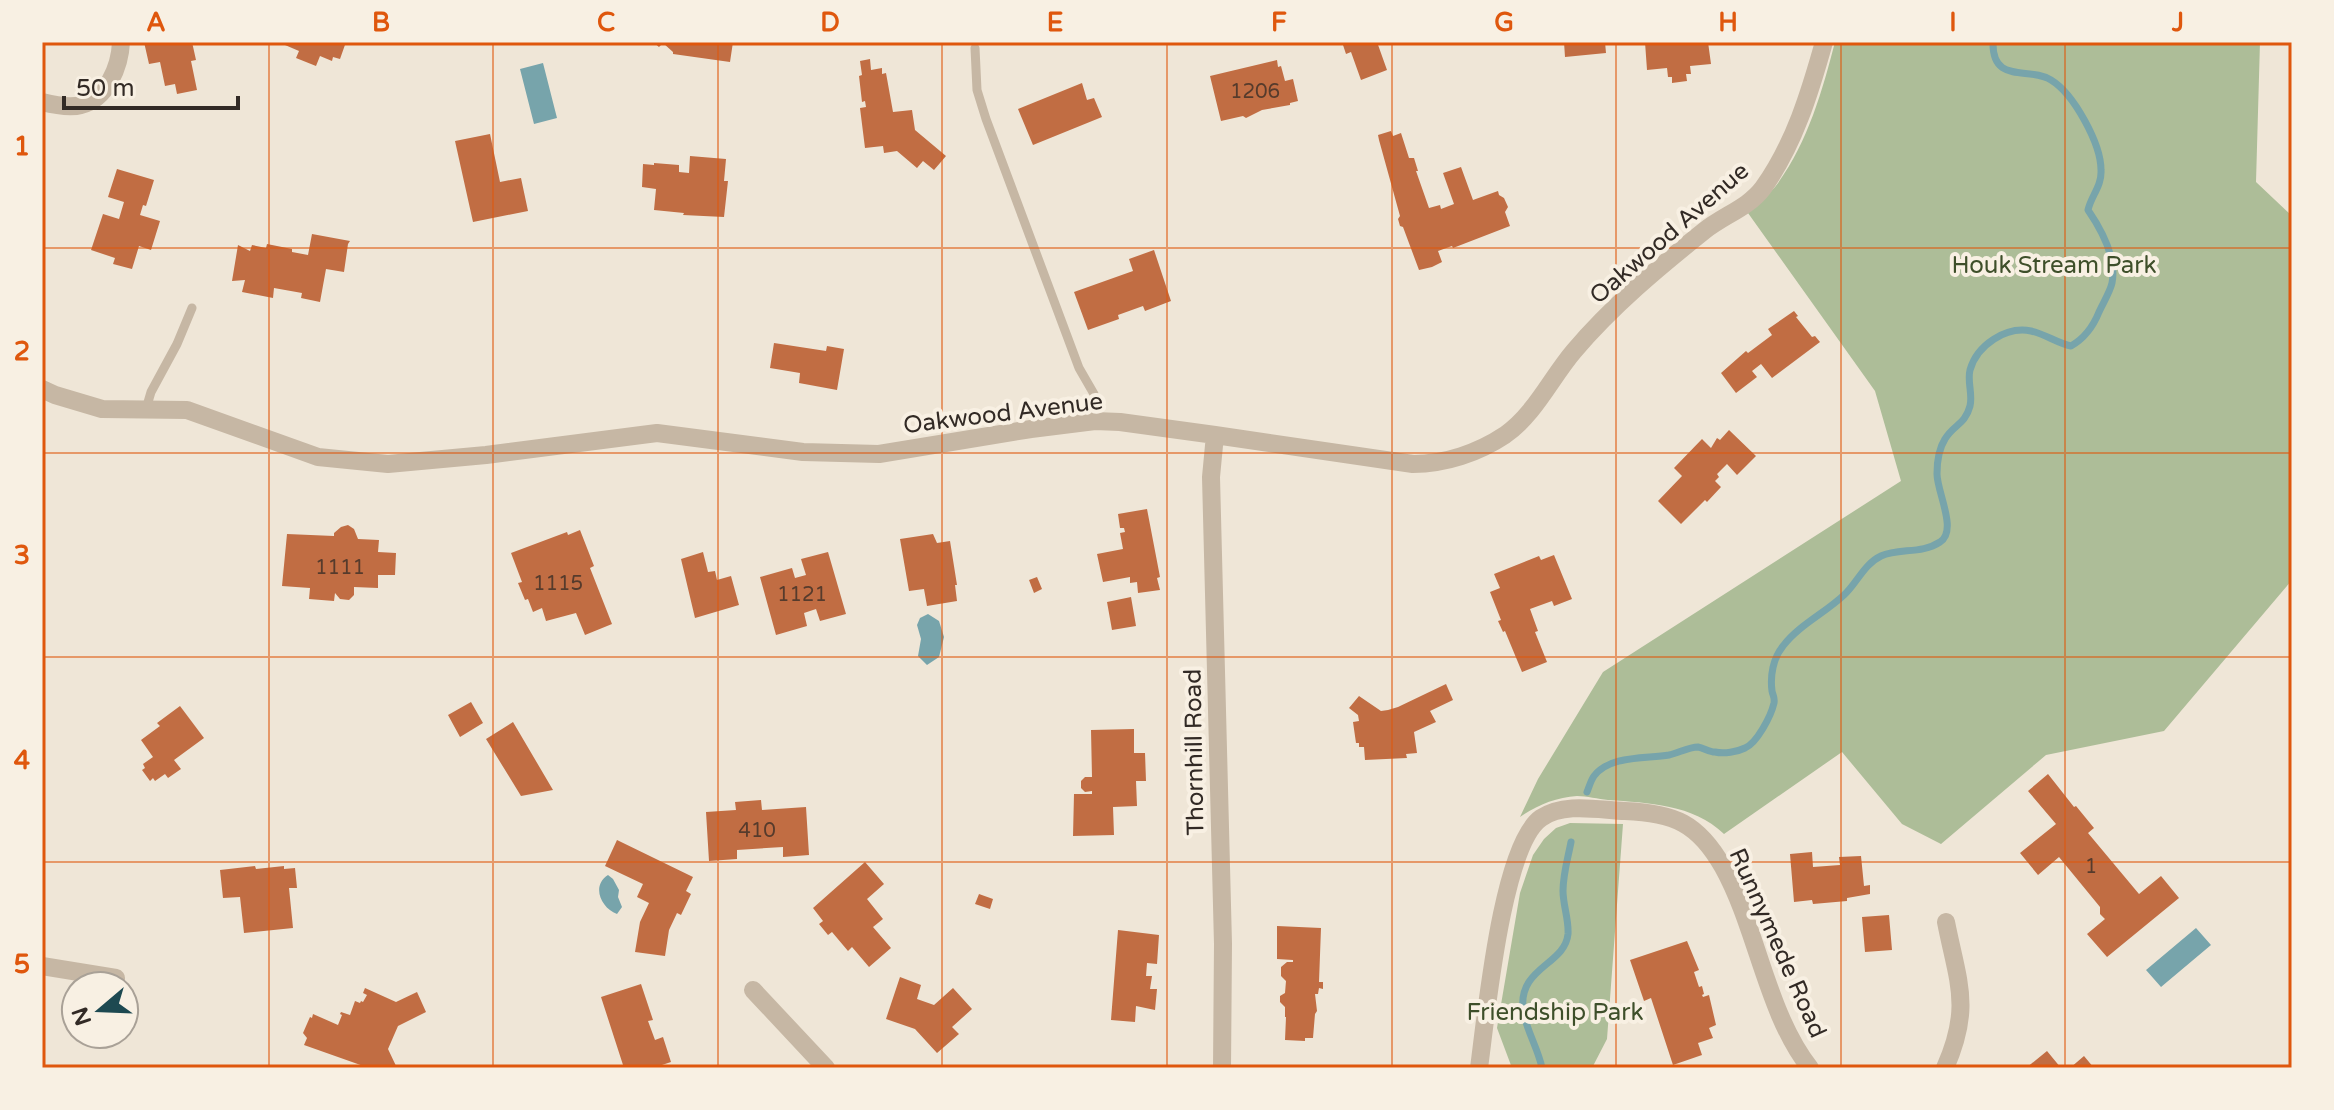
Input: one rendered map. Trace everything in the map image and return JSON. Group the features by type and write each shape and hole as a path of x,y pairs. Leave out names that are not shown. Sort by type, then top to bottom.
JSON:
{"street":[{"path":"42,102 77,106 92,100 110,82 121,42"},
{"name":"Oakwood Avenue","path":"42,389 102,409 187,410 318,457 388,464 657,433 803,452 879,454 1095,421 1413,464 1446,461 1485,447 1520,422 1574,351 1607,316 1708,228 1743,207 1760,191 1776,169 1799,119 1824,42"},
{"name":"Thornhill Road","path":"1215,435 1211,477 1223,954 1222,1068"},
{"name":"Runnymede Road","path":"1479,1068 1494,957 1506,895 1523,840 1531,827 1543,817 1580,809 1654,813 1678,819 1703,837 1724,868 1783,1020 1810,1068"},
{"path":"1945,1068 1957,1037 1962,1008 1960,978 1946,922"},
{"path":"42,966 67,970"},
{"path":"753,990 826,1068"}],"lane":[{"path":"975,48 977,90 1079,368 1094,394 1095,421"},
{"path":"146,409 151,392 192,308"}],"green space":[{"name":"Houk Stream Park","path":"1835,42 2260,42 2256,182 2292,216 2292,580 2164,731 2046,755 1941,844 1902,824 1842,752 1724,834 1698,816 1669,807 1581,796 1554,800 1520,817 1538,779 1603,672 1901,481 1875,391 1748,213 1775,187 1796,154 1819,99"},
{"name":"Friendship Park","path":"1570,823 1623,824 1607,1039 1592,1068 1512,1068 1497,1028 1520,893 1533,855 1544,839 1556,828"}],"water":[{"path":"543,63 557,118 534,124 520,69"},
{"path":"928,614 939,621 944,637 939,657 927,665 918,656 921,639 917,625 920,618"},
{"path":"608,875 619,890 622,907 617,914 606,907 600,896 600,885"},
{"path":"2196,928 2211,945 2161,987 2146,970"}],"building":[{"path":"144,42 192,42 196,60 191,61 197,90 177,94 175,84 165,86 160,62 149,64"},
{"path":"278,42 346,42 340,59 333,57 332,61 320,56 316,66 296,58 299,51"},
{"path":"653,42 733,42 730,62 673,54 663,43 659,47"},
{"path":"1342,42 1377,42 1387,70 1361,80 1351,52 1346,54"},
{"path":"1564,42 1605,42 1606,53 1565,57"},
{"path":"1645,42 1708,42 1711,64 1690,66 1691,74 1686,74 1687,81 1672,83 1667,68 1647,70"},
{"path":"870,59 871,70 882,68 882,74 886,73 893,112 912,110 915,130 946,156 934,170 923,161 917,168 897,151 884,153 883,146 865,148 860,108 866,107 865,101 862,102 859,76 862,75 860,61"},
{"path":"1277,60 1285,81 1293,79 1298,101 1262,110 1246,118 1221,121 1210,76"},
{"path":"1082,83 1087,100 1094,98 1102,117 1033,145 1018,109"},
{"path":"1391,131 1393,136 1401,133 1409,158 1414,158 1429,208 1440,205 1441,209 1454,204 1443,173 1461,167 1473,200 1498,191 1504,198 1510,226 1438,251 1442,262 1419,270 1400,226 1379,140 1378,135"},
{"path":"490,134 500,182 521,178 528,211 473,222 455,141"},
{"path":"690,156 726,159 724,181 728,181 724,217 654,210 656,189 642,187 643,164 679,165 679,172 689,173"},
{"path":"117,169 154,180 140,215 160,221 151,250 139,246 132,269 113,264 115,258 91,250 103,214 119,219 124,202 108,197"},
{"path":"312,234 350,241 344,272 326,269 320,302 301,298 302,293 274,288 273,298 242,292 245,280 232,281 238,245 250,251 252,245 266,248 267,244 308,255"},
{"path":"1154,250 1171,301 1145,311 1143,306 1088,330 1074,292 1133,271 1129,259"},
{"path":"1794,311 1812,337 1815,336 1820,342 1772,378 1761,364 1752,371 1757,377 1736,393 1721,373 1746,351 1748,353 1772,335 1768,329"},
{"path":"774,343 826,351 827,346 844,349 837,390 799,383 800,373 770,368"},
{"path":"1729,430 1756,456 1737,475 1727,464 1717,474 1719,477 1715,481 1721,487 1681,524 1658,501 1682,476 1674,468 1702,439 1711,448 1717,438 1720,440"},
{"path":"1147,509 1160,590 1138,593 1137,582 1130,583 1130,577 1103,582 1097,554 1123,549 1120,533 1125,532 1124,528 1120,528 1118,514"},
{"path":"348,525 354,529 358,539 379,540 378,552 396,553 395,575 378,575 378,588 354,587 354,595 349,600 340,599 335,593 334,601 309,599 310,588 282,586 287,534 334,536 341,527"},
{"path":"580,530 594,566 590,568 612,624 585,635 576,613 546,621 542,608 533,612 518,583 522,582 511,553"},
{"path":"933,534 937,543 950,541 957,601 927,606 924,589 909,591 900,539"},
{"path":"703,552 708,572 715,571 717,580 731,576 739,605 695,618 681,559"},
{"path":"828,552 846,614 820,621 816,609 804,613 807,626 776,635 760,577 792,568 795,578 806,575 801,559"},
{"path":"1554,555 1572,599 1554,606 1552,601 1530,609 1547,662 1522,672 1498,621 1501,620 1490,592 1500,588 1494,574 1539,556 1541,560"},
{"path":"1037,577 1042,589 1034,593 1029,580"},
{"path":"1131,597 1136,626 1112,630 1107,602"},
{"path":"1446,684 1453,700 1430,711 1436,722 1414,732 1417,753 1406,754 1407,758 1365,760 1364,747 1356,743 1353,722 1359,721 1358,715 1349,708 1359,696 1381,711 1398,707"},
{"path":"471,702 483,723 460,737 448,715"},
{"path":"180,706 204,738 174,760 181,769 168,778 165,774 150,781 142,770 145,768 143,764 153,757 141,740"},
{"path":"513,722 553,790 521,796 486,739"},
{"path":"1134,729 1134,753 1145,753 1146,781 1136,781 1137,806 1113,807 1114,835 1073,836 1074,794 1092,794 1092,791 1085,792 1081,788 1085,777 1092,777 1091,730"},
{"path":"2048,774 2094,828 2088,833 2139,894 2161,876 2179,898 2107,957 2087,934 2105,919 2100,914 2100,907 2059,857 2038,875 2020,853 2056,824 2028,791"},
{"path":"761,800 762,810 806,807 809,855 783,857 783,847 737,850 737,859 709,861 706,812 736,810 735,802"},
{"path":"617,840 693,877 686,891 691,894 681,915 677,913 669,930 665,956 635,952 640,922 649,903 637,897 643,884 605,866"},
{"path":"1812,852 1813,867 1840,865 1839,857 1861,856 1864,886 1870,885 1870,894 1847,898 1847,901 1794,902 1790,854"},
{"path":"865,862 884,884 867,899 883,919 873,927 891,948 869,967 852,947 848,951 832,932 828,935 819,924 823,921 813,908"},
{"path":"255,866 256,869 295,868 297,888 289,888 293,928 244,933 240,897 223,898 220,870"},
{"path":"979,894 993,899 990,909 975,904"},
{"path":"1889,915 1892,950 1865,952 1862,917"},
{"path":"1277,926 1321,928 1319,982 1323,982 1323,989 1319,988 1318,994 1315,994 1317,1011 1313,1038 1305,1038 1305,1041 1285,1040 1285,1007 1280,1002 1280,996 1285,993 1286,981 1281,976 1281,967 1293,960 1277,959"},
{"path":"1118,930 1159,935 1157,964 1147,963 1146,976 1152,976 1150,989 1157,989 1155,1010 1136,1006 1135,1022 1111,1020"},
{"path":"1687,941 1699,970 1694,972 1699,987 1702,986 1703,997 1709,995 1716,1025 1709,1028 1713,1038 1698,1043 1702,1055 1673,1065 1651,998 1644,1001 1630,960"},
{"path":"900,977 921,985 917,999 934,1005 953,988 972,1009 952,1027 959,1034 937,1053 915,1029 886,1019"},
{"path":"641,984 653,1020 648,1021 655,1040 663,1037 671,1062 653,1068 624,1068 601,997"},
{"path":"365,988 396,1002 417,992 426,1012 398,1026 388,1049 397,1068 369,1068 304,1045 307,1038 303,1033 313,1014 338,1025 341,1012 350,1015 355,1001 363,1002 367,995 363,993"},
{"path":"2047,1051 2061,1068 2026,1068"},
{"path":"2084,1056 2094,1068 2070,1068"}],"waterway":[{"path":"1587,792 1601,769 1619,761 1669,755 1695,747 1722,753 1750,745 1763,728 1772,708 1773,667 1789,639 1844,595 1875,559 1933,546 1945,537 1947,520 1938,482 1938,456 1945,439 1968,412 1971,402 1970,370 1979,353 1994,339 2021,330 2036,332 2071,346 2094,323 2110,290 2113,273 2107,244 2088,210 2101,176 2096,147 2085,120 2069,96 2042,76 2005,69 1994,55 1993,42"},
{"path":"1542,1068 1523,1010 1523,996 1534,975 1565,944 1568,929 1563,885 1571,842"}]}
